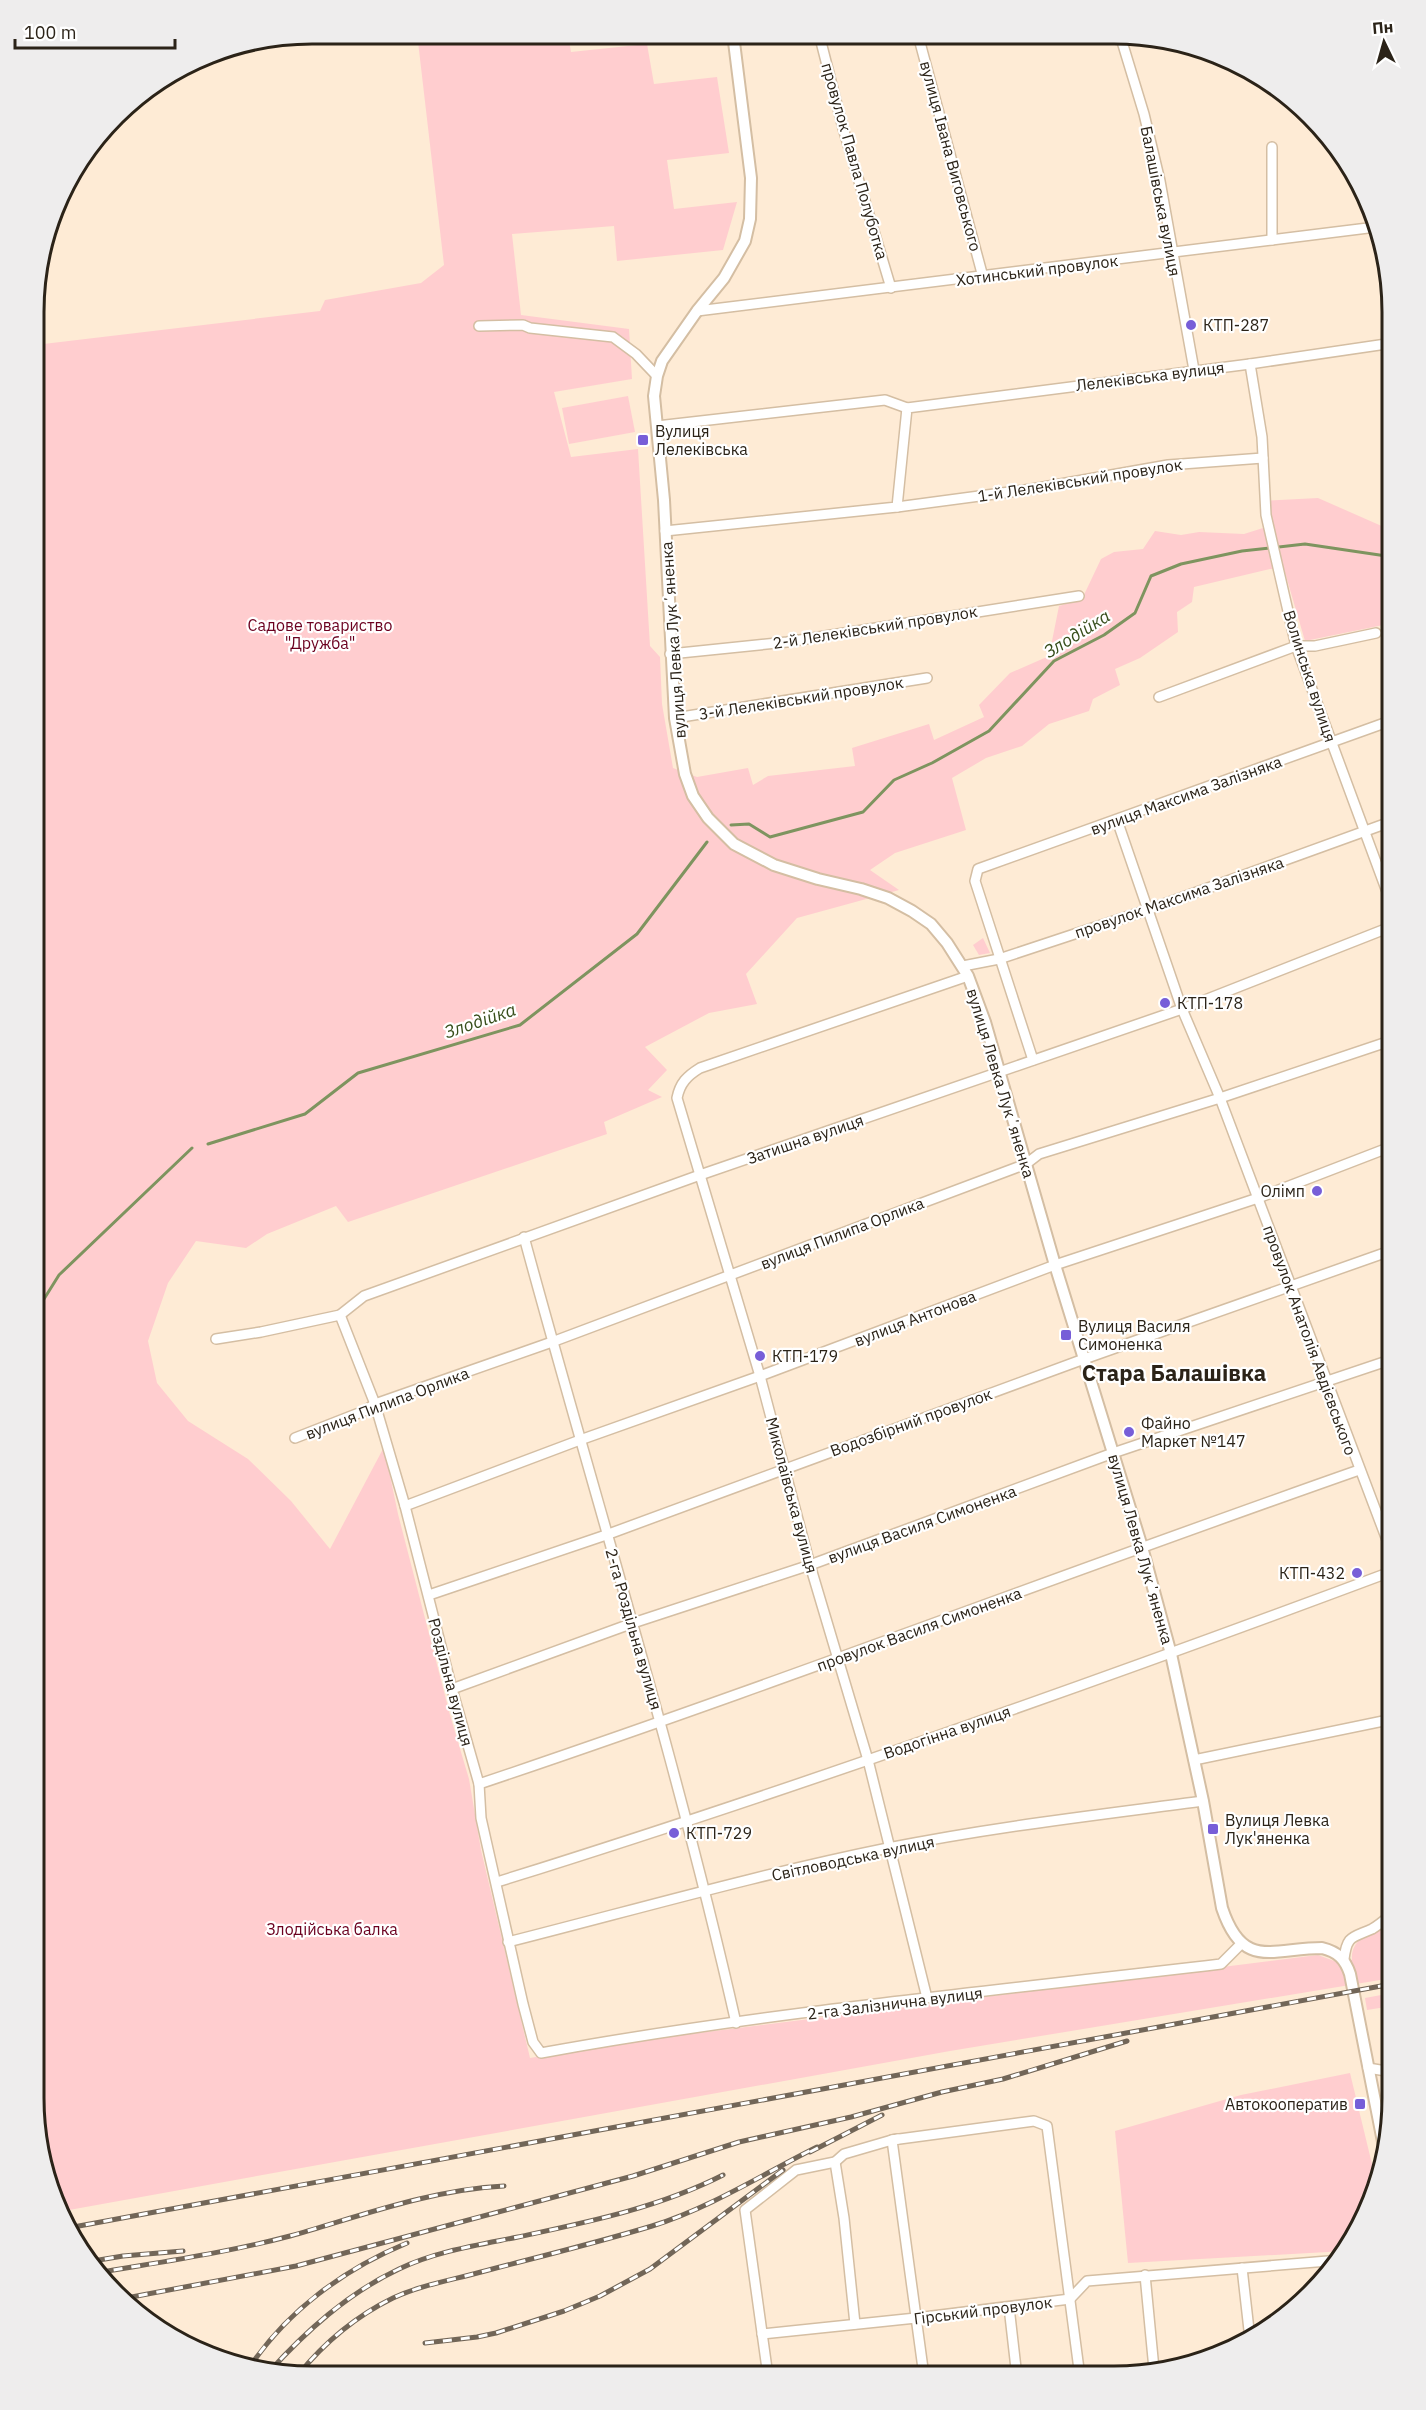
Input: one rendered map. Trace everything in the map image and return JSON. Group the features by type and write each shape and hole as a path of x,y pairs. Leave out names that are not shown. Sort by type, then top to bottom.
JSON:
{"street":[{"name":"вулиця Левка Лукʼяненка","path":"734,44 751,178 750,219 745,241 724,278 697,311 662,361 654,396 665,531 675,718 685,774 693,796 708,818 734,844 774,865 888,898 931,924 947,943 965,971 985,1022 1055,1264 1142,1546 1171,1654 1203,1801 1222,1908 1233,1933 1242,1943"},
{"name":"провулок Павла Полуботка","path":"822,44 843,128 891,288"},
{"name":"вулиця Івана Виговського","path":"920,44 983,277"},
{"name":"Балашівська вулиця","path":"1123,44 1144,114 1160,181 1194,370"},
{"path":"1272,147 1272,240"},
{"name":"Хотинський провулок","path":"697,311 1369,228"},
{"path":"479,326 523,325 530,328 614,337 636,354 657,376"},
{"name":"Лелеківська вулиця","path":"657,426 885,400 907,408 1382,345"},
{"name":"Волинська вулиця","path":"1250,364 1259,408 1266,515 1296,646 1382,879"},
{"path":"665,531 897,507 907,408"},
{"name":"1-й Лелеківський провулок","path":"897,507 1032,489 1168,465 1263,458"},
{"name":"2-й Лелеківський провулок","path":"670,654 787,642 1079,596"},
{"path":"1159,697 1296,646 1315,646 1376,633"},
{"name":"3-й Лелеківський провулок","path":"675,718 927,678"},
{"name":"вулиця Максима Залізняка","path":"999,959 975,880 978,869 1382,724"},
{"name":"провулок Анатолія Авдієвського","path":"1117,820 1150,909 1182,1009 1220,1098 1382,1528"},
{"name":"провулок Максима Залізняка","path":"677,1098 679,1086 689,1075 700,1068 965,971 1150,909 1382,825"},
{"name":"Затишна вулиця","path":"216,1339 340,1315 364,1296 700,1175 1182,1009 1382,930"},
{"path":"999,959 1033,1060"},
{"name":"вулиця Пилипа Орлика","path":"295,1438 364,1411 375,1404 552,1342 1026,1164 1039,1154 1220,1098 1382,1044"},
{"name":"Миколаївська вулиця","path":"677,1098 760,1376 810,1565 868,1760 927,1998"},
{"name":"вулиця Антонова","path":"405,1506 760,1376 1055,1264 1258,1198 1382,1150"},
{"name":"2-га Роздільна вулиця","path":"524,1238 606,1535 662,1723 706,1891 736,2023"},
{"name":"Водозбірний провулок","path":"429,1595 606,1535 1084,1359 1382,1254"},
{"name":"Роздільна вулиця","path":"340,1315 375,1404 405,1506 479,1784 481,1818 497,1882 508,1942 533,2042 541,2053"},
{"name":"вулиця Василя Симоненка","path":"452,1689 633,1623 810,1565 1113,1453 1382,1363"},
{"name":"провулок Василя Симоненка","path":"479,1784 662,1723 1142,1546 1359,1470"},
{"name":"Водогінна вулиця","path":"497,1882 688,1823 1171,1654 1382,1575"},
{"path":"1194,1760 1382,1721"},
{"name":"Світловодська вулиця","path":"508,1942 706,1891 889,1848 1086,1816 1203,1801"},
{"path":"1380,2130 1350,1974 1344,1959 1346,1945 1351,1937 1374,1928 1382,1922"},
{"path":"1242,1943 1256,1951 1266,1953 1322,1947 1344,1959"},
{"name":"2-га Залізнична вулиця","path":"541,2053 637,2036 927,1998 1221,1964 1242,1943"},
{"path":"1368,2068 1382,2070"},
{"path":"767,2366 745,2210 796,2170 835,2162 844,2154 892,2140 1035,2121 1047,2126 1079,2366"},
{"path":"892,2140 923,2366"},
{"path":"835,2162 844,2218 855,2324"},
{"name":"Гірський провулок","path":"762,2334 1070,2299 1086,2281 1242,2268 1325,2264"},
{"path":"1242,2268 1249,2331"},
{"path":"1145,2275 1153,2363"},
{"path":"1009,2307 1016,2366"}],"green space":[{"path":"418,44 570,44 571,52 647,44 654,84 717,77 729,153 667,160 674,209 737,202 723,250 617,261 614,226 512,234 521,315 629,329 632,379 554,392 571,457 638,449 650,646 660,657 662,704 673,768 697,777 748,768 753,785 768,776 855,766 852,748 929,724 934,740 984,717 979,705 1010,673 1049,656 1059,606 1082,599 1101,559 1114,552 1143,549 1155,531 1181,535 1199,532 1244,534 1263,528 1260,501 1318,498 1382,526 1382,625 1305,641 1284,569 1270,569 1194,587 1192,602 1177,612 1178,632 1140,658 1115,669 1120,685 1093,699 1089,711 1049,724 1022,746 986,758 952,778 966,830 895,853 870,870 899,890 797,918 746,974 757,1004 709,1013 645,1047 667,1070 648,1090 662,1097 604,1122 607,1134 348,1222 336,1206 267,1234 246,1248 196,1241 168,1283 148,1341 157,1383 188,1421 248,1459 291,1501 330,1549 384,1447 398,1514 469,1779 481,1850 530,2058 627,2042 1318,1955 1337,1962 1352,1960 1352,1952 1359,1940 1382,1927 1382,1980 950,2051 68,2210 53,2168 44,2116 44,344 320,311 325,300 421,283 444,265"},
{"path":"628,396 635,432 569,444 562,408"},
{"path":"983,938 990,953 979,955 973,945"},
{"path":"1382,1995 1382,2008 1367,2010 1365,1998"},
{"path":"1350,2073 1373,2168 1362,2201 1347,2233 1334,2252 1128,2263 1115,2131 1241,2095"}],"waterway":[{"name":"Злодійка","path":"731,825 749,824 770,837 863,812 894,780 932,763 989,731 1054,661 1104,635 1135,613 1151,576 1181,564 1242,551 1305,544 1382,555"},
{"name":"Злодійка","path":"208,1144 305,1114 358,1073 520,1025 637,934 707,842"},
{"name":"Злодійка","path":"44,1299 59,1275 192,1148"}],"railway":[{"path":"76,2227 1382,1986"},
{"path":"132,2297 296,2266 633,2176 739,2142 1003,2079 1127,2041"},
{"path":"810,2152 882,2115"},
{"path":"306,2366 341,2331 379,2305 404,2293 674,2219 817,2147"},
{"path":"425,2343 496,2333 564,2311 600,2296 650,2269 783,2170"},
{"path":"276,2364 297,2342 345,2301 362,2289 413,2263 458,2249 622,2213 698,2187 723,2175"},
{"path":"107,2271 193,2257 290,2236 422,2198 476,2188 504,2186"},
{"path":"255,2360 281,2328 319,2294 361,2265 407,2243"},
{"path":"98,2260 183,2251"}],"place":[{"name":"КТП-287","path":"1191,325"},
{"name":"Вулиця Лелеківська","path":"643,440"},
{"name":"КТП-178","path":"1165,1003"},
{"name":"Олімп","path":"1317,1191"},
{"name":"Вулиця Василя Симоненка","path":"1066,1335"},
{"name":"КТП-179","path":"760,1356"},
{"name":"Файно Маркет №147","path":"1129,1432"},
{"name":"КТП-432","path":"1357,1573"},
{"name":"Вулиця Левка Лук'яненка","path":"1213,1829"},
{"name":"КТП-729","path":"674,1833"},
{"name":"Автокооператив","path":"1360,2104"}],"district":[{"name":"Стара Балашівка","path":"1174,1373"}],"park label":[{"name":"Садове товариство \"Дружба\"","path":"320,634"},
{"name":"Злодійська балка","path":"332,1929"}]}
